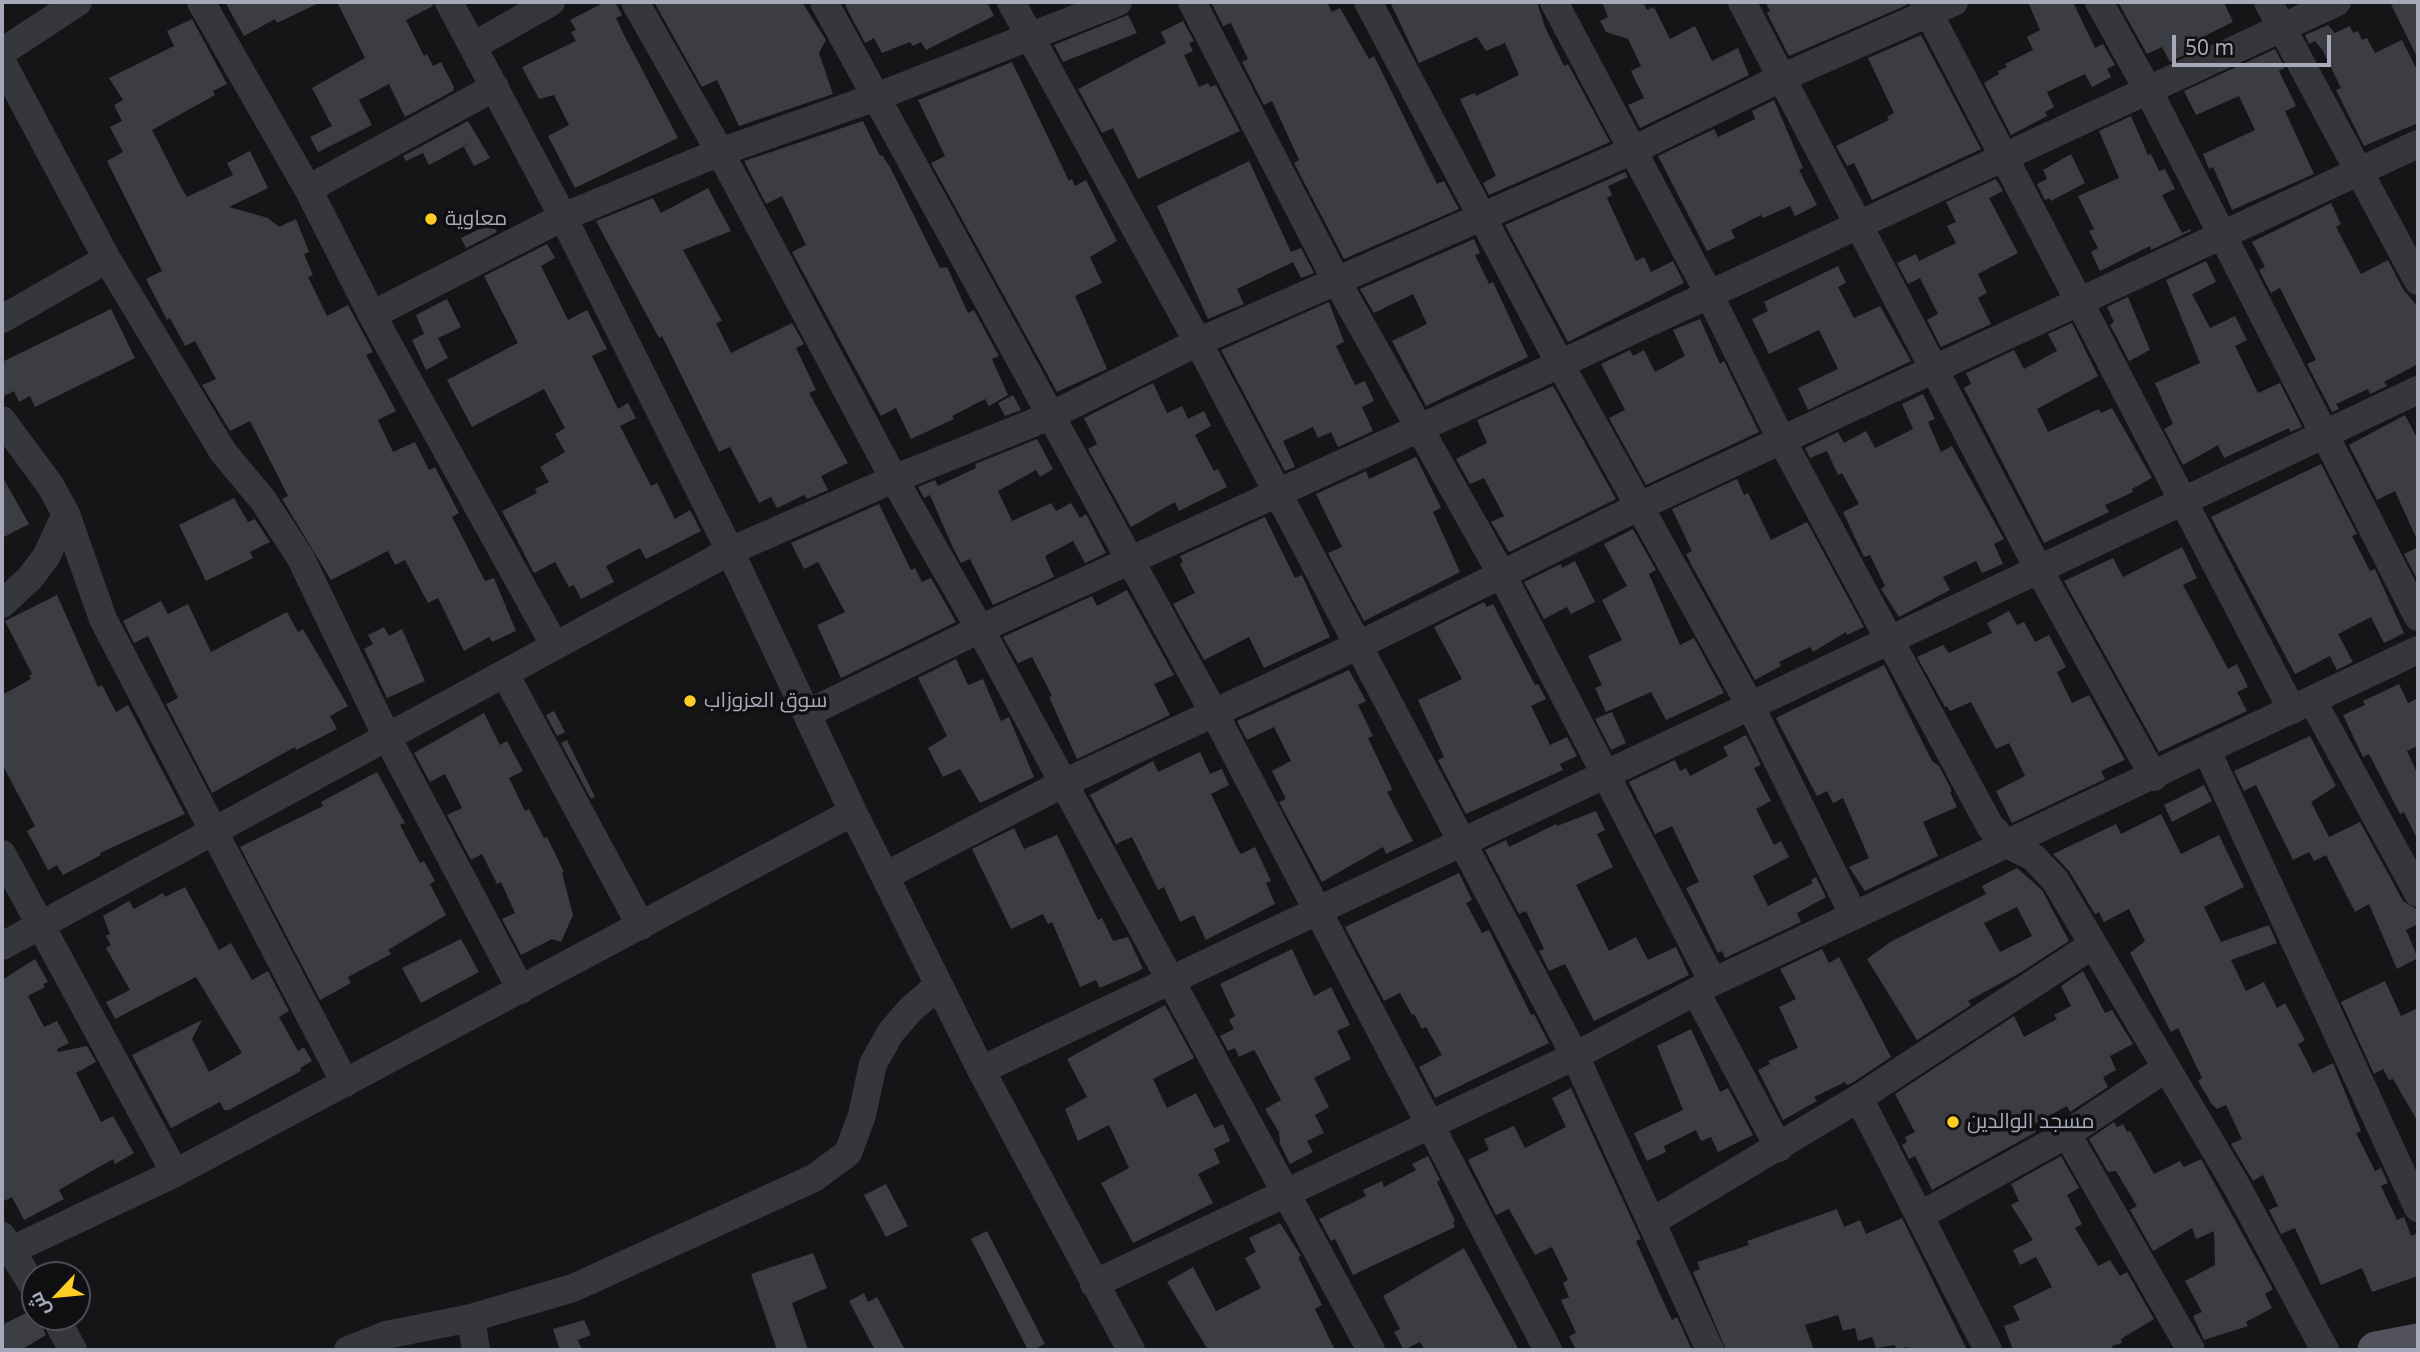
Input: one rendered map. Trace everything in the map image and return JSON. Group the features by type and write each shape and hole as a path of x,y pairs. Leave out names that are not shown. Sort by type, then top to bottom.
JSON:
{"main road":[{"path":"2376,1350 2418,1342"}],"street":[{"path":"2,52 78,2"},
{"path":"201,2 308,190 372,315 555,646"},
{"path":"449,2 563,217 730,551 853,812 981,1070 1131,1350"},
{"path":"473,46 551,2"},
{"path":"635,2 720,152 894,478 980,629 1371,1350"},
{"path":"824,2 1214,713 1548,1350"},
{"path":"1012,2 1198,342 1575,1056 1710,1350"},
{"path":"372,315 563,217 720,152 876,97 1118,2"},
{"path":"1192,2 1336,279 1502,575 1604,773 1779,1148"},
{"path":"1368,2 1560,364 1750,705 1854,916"},
{"path":"1554,2 1709,294 1782,439 1990,826 2008,845 2033,857 2045,867 2236,1185 2325,1350"},
{"path":"1742,2 2039,570 2154,777"},
{"path":"2099,2 2148,90 2323,437 2418,617"},
{"path":"2268,2 2418,281"},
{"path":"808,712 1277,491 1560,364 2337,2"},
{"path":"2,946 730,551 894,478 1050,416 1198,342 1631,151 1935,6 2003,156 2184,499 2302,705 2418,893"},
{"path":"2,62 107,259 223,452 263,500 300,557 387,737 520,990"},
{"path":"308,190 495,88"},
{"path":"885,876 1062,784 1359,645 1640,506 2418,144"},
{"path":"2,319 107,259"},
{"path":"981,1070 1168,979 1461,844 1604,773 1890,642 2184,499 2323,437 2418,390"},
{"path":"2,420 50,485 66,513 103,619 345,1083"},
{"path":"2,604 30,579 46,557 66,513"},
{"path":"1094,1284 1575,1056 1705,987 2417,653"},
{"path":"505,674 641,926"},
{"path":"2207,751 2418,1208"},
{"path":"21,1267 6,1244 176,1173 853,812"},
{"path":"2,854 176,1173"},
{"path":"1653,1221 1859,1098 2091,946"},
{"path":"348,1350 386,1335 471,1318 573,1288 814,1178 848,1153 862,1115 873,1064 891,1032 911,1009 939,985"},
{"path":"1921,1215 2067,1133 2166,1068"},
{"path":"1859,1098 1988,1350"},
{"path":"2067,1133 2191,1350"},
{"path":"471,1318 476,1350"},
{"path":"63,1331 74,1350"}],"building":[{"path":"225,2 321,2 277,23 275,19 244,36"},
{"path":"337,2 432,2 433,6 406,20 424,56 427,54 433,66 441,62 454,87 453,91 405,117 389,84 359,100 372,125 318,152 310,137 332,126 312,88 365,58"},
{"path":"605,2 615,2 622,15 616,18 678,138 575,188 548,136 569,125 554,95 539,99 522,67 576,41 571,32 576,30 570,20"},
{"path":"654,2 802,2 826,40 819,53 833,94 739,126 717,80 702,87"},
{"path":"851,2 987,2 994,16 926,50 921,42 913,46 910,42 882,53 874,38 865,43 845,5"},
{"path":"1211,2 1327,2 1332,12 1340,8 1369,59 1374,56 1437,184 1444,181 1459,209 1344,259 1294,163 1299,160 1272,101 1264,105 1242,62 1248,59 1231,23 1223,26"},
{"path":"1390,2 1537,2 1545,27 1564,66 1568,64 1610,142 1489,195 1483,183 1496,176 1460,99 1475,93 1476,96 1519,75 1505,43 1486,51 1477,37 1419,63"},
{"path":"1602,2 1643,2 1647,10 1654,7 1670,39 1695,26 1712,61 1738,48 1749,75 1640,128 1628,105 1644,98 1631,71 1641,66 1628,39 1606,32 1600,21 1608,17"},
{"path":"1765,2 1905,2 1907,5 1789,56 1767,13 1770,11"},
{"path":"2028,2 2073,2 2095,48 2103,44 2115,65 2107,69 2111,77 2092,87 2085,74 2047,92 2054,107 2045,112 2047,116 2011,135 1984,83 2007,67 2005,64 2033,50 2027,37 2040,30"},
{"path":"2118,2 2224,2 2233,22 2188,44 2192,51 2170,62 2162,47 2147,54"},
{"path":"2390,2 2418,2 2418,59"},
{"path":"1128,15 1137,33 1063,62 1054,45"},
{"path":"192,19 227,84 213,91 215,95 152,130 181,187 187,197 233,175 227,163 250,151 268,188 229,207 268,218 279,227 296,219 309,252 304,254 313,275 308,277 327,316 348,305 373,352 366,355 396,411 378,420 393,452 415,442 429,470 435,467 459,513 452,517 485,581 494,578 516,631 492,642 489,637 464,651 438,598 428,603 405,560 395,565 388,551 331,580 282,499 288,496 250,421 230,431 202,385 216,379 195,341 185,346 170,318 167,320 146,279 162,271 107,161 123,152 110,127 122,121 114,105 123,100 109,78 174,46 167,31"},
{"path":"1183,21 1194,41 1189,43 1193,51 1184,55 1199,87 1208,83 1210,87 1216,85 1240,131 1138,179 1113,128 1102,133 1078,89 1166,43 1161,32"},
{"path":"2328,25 2335,33 2350,26 2353,33 2358,31 2362,40 2367,38 2375,53 2402,40 2418,72 2418,123 2364,146 2336,90 2341,88 2323,51 2315,41 2309,44 2305,35"},
{"path":"1921,35 1981,149 1872,200 1854,163 1847,166 1836,146 1889,120 1887,117 1894,113 1868,58"},
{"path":"2275,49 2285,68 2279,71 2296,106 2285,111 2314,174 2232,210 2213,167 2209,169 2203,154 2255,130 2239,96 2196,115 2184,91"},
{"path":"1012,62 1069,181 1072,179 1075,186 1086,180 1117,241 1090,257 1102,283 1075,296 1107,369 1057,392 931,163 945,156 918,100"},
{"path":"1774,100 1803,168 1799,170 1817,205 1795,216 1790,206 1763,218 1761,215 1731,230 1735,238 1707,251 1658,156 1714,129 1718,137 1755,119 1752,111"},
{"path":"2131,116 2148,155 2151,154 2159,171 2165,169 2175,189 2162,195 2182,233 2190,229 2191,231 2151,250 2150,246 2100,271 2091,252 2098,248 2089,231 2094,229 2078,196 2119,178 2099,131"},
{"path":"468,121 490,158 474,166 464,147 474,141 429,165 423,153 406,161 403,156"},
{"path":"863,121 880,156 882,155 890,167 940,268 947,267 968,313 974,310 999,356 992,359 1008,395 989,406 985,399 952,416 954,419 911,439 896,408 881,416 792,252 806,245 782,196 766,204 744,161"},
{"path":"2071,154 2085,183 2051,201 2049,198 2045,200 2037,184 2047,179 2043,170"},
{"path":"1249,161 1291,252 1301,248 1314,273 1301,278 1293,262 1237,289 1244,304 1208,319 1157,206"},
{"path":"1625,172 1628,177 1608,186 1612,195 1607,198 1636,261 1644,257 1651,272 1673,261 1684,283 1568,342 1505,225"},
{"path":"1996,179 2003,191 1989,198 2018,253 1978,274 1987,293 1978,298 1991,324 1941,347 1927,320 1938,314 1920,278 1908,284 1897,263 1916,254 1919,261 1956,243 1947,226 1956,222 1946,202"},
{"path":"708,188 731,231 683,250 722,321 716,323 731,353 792,323 804,344 796,348 816,390 809,393 848,463 821,476 828,490 807,499 804,495 777,508 771,497 759,503 730,447 719,452 662,336 659,338 596,221 653,198 661,213"},
{"path":"2331,203 2341,224 2336,227 2361,274 2388,260 2403,289 2418,307 2418,364 2384,382 2387,386 2370,394 2368,389 2336,404 2339,409 2332,412 2307,364 2316,360 2280,288 2271,293 2259,270 2265,267 2252,242"},
{"path":"492,223 497,232 466,248 461,238"},
{"path":"1474,239 1480,253 1475,255 1489,284 1493,282 1528,357 1426,406 1392,341 1427,324 1413,294 1374,313 1360,289"},
{"path":"547,244 555,258 541,266 568,320 587,310 607,349 592,356 618,409 628,403 636,418 620,426 651,486 657,483 675,519 690,510 701,531 646,559 640,548 606,566 614,582 581,599 574,585 569,587 555,562 534,573 502,511 537,493 535,489 549,482 540,467 565,452 555,434 565,428 544,389 472,427 447,380 518,343 484,276"},
{"path":"2206,261 2216,282 2192,294 2210,328 2235,316 2247,340 2235,346 2258,393 2280,383 2302,427 2290,432 2289,428 2224,458 2218,445 2183,465 2164,429 2173,424 2155,383 2200,363 2166,280"},
{"path":"1838,266 1846,283 1838,287 1854,318 1880,306 1911,361 1808,410 1798,388 1838,369 1819,330 1769,354 1752,319 1768,311 1764,302"},
{"path":"2128,297 2150,350 2129,361 2110,325 2114,322 2107,307"},
{"path":"447,299 461,327 438,338 448,358 426,370 412,340 424,334 416,315"},
{"path":"1329,302 1344,342 1336,346 1355,385 1365,381 1374,401 1362,407 1373,431 1338,447 1331,432 1318,438 1313,427 1283,441 1295,467 1285,471 1221,350"},
{"path":"111,309 135,358 35,407 30,396 19,402 14,391 2,397 2,362"},
{"path":"1700,319 1720,364 1724,361 1759,432 1646,485 1609,418 1625,410 1601,364 1630,350 1633,356 1644,350 1655,372 1685,356 1673,330"},
{"path":"2072,323 2098,376 2037,409 2048,432 2099,409 2101,413 2112,408 2152,478 2132,489 2133,492 2105,505 2109,512 2044,543 1964,388 1971,384 1966,373 2014,350 2024,369 2057,351 2048,334"},
{"path":"1153,383 1167,413 1182,406 1188,419 1204,411 1211,426 1195,435 1214,471 1218,469 1227,487 1179,511 1175,502 1131,527 1088,449 1097,444 1084,418"},
{"path":"1553,386 1616,499 1509,552 1491,522 1504,516 1484,478 1470,484 1456,459 1487,443 1477,420"},
{"path":"1923,394 1935,419 1928,422 1941,452 1952,446 2004,539 1994,544 2003,564 1982,573 1976,561 1943,577 1950,590 1899,617 1881,589 1885,586 1870,555 1864,557 1843,512 1859,504 1842,473 1838,475 1827,451 1810,458 1805,448 1838,432 1844,443 1866,431 1875,448 1913,429 1902,404"},
{"path":"1013,395 1021,410 1005,416 998,403"},
{"path":"2405,415 2418,440 2418,542 2395,491 2377,500 2349,445"},
{"path":"1037,439 1053,469 1040,477 1036,470 998,491 1012,521 1051,503 1056,511 1071,503 1080,518 1086,514 1106,553 1085,563 1073,541 1045,556 1054,577 993,605 970,559 961,563 930,495 924,498 918,487 935,480 938,486 976,468 975,464"},
{"path":"1416,457 1441,508 1433,512 1460,572 1364,621 1328,553 1342,547 1316,494 1366,471 1369,479"},
{"path":"2321,464 2357,534 2352,536 2370,571 2375,569 2404,633 2384,643 2371,617 2338,634 2353,662 2337,670 2330,656 2295,674 2211,517"},
{"path":"2,476 29,524 2,538"},
{"path":"1737,479 1744,495 1748,493 1771,540 1807,522 1864,627 1847,635 1846,632 1813,652 1810,647 1779,662 1781,666 1755,680 1686,554 1692,551 1672,509"},
{"path":"234,498 248,522 255,519 270,542 250,552 253,558 206,581 179,525"},
{"path":"879,504 911,570 915,568 922,582 931,578 956,622 841,678 817,625 845,612 818,562 804,569 791,543"},
{"path":"1265,517 1295,578 1302,575 1330,637 1264,668 1249,637 1204,660 1173,604 1195,593 1180,564 1183,562 1180,556"},
{"path":"1633,529 1656,570 1649,574 1680,645 1694,638 1724,693 1666,720 1651,692 1606,712 1595,688 1602,685 1588,656 1622,640 1602,600 1627,586 1604,544"},
{"path":"2182,547 2197,578 2183,585 2228,669 2237,664 2248,687 2237,692 2247,711 2159,752 2064,581 2113,558 2123,577"},
{"path":"2418,547 2418,581 2404,554"},
{"path":"1575,561 1595,602 1571,614 1567,607 1544,619 1524,582 1561,564 1562,568"},
{"path":"1127,590 1174,675 1154,684 1170,715 1077,759 1049,697 1052,696 1032,657 1018,663 1003,637 1092,596 1097,606"},
{"path":"57,595 98,687 102,685 116,712 128,705 185,814 100,853 101,855 63,875 57,865 48,870 27,831 35,826 2,764 2,695 31,679 29,676 32,674 5,621"},
{"path":"161,601 168,614 188,604 211,652 287,612 298,632 303,629 348,706 330,716 337,729 296,750 295,747 212,793 166,704 178,698 148,636 134,643 123,621"},
{"path":"1484,602 1487,607 1493,604 1535,685 1538,684 1546,699 1531,706 1550,745 1567,737 1577,756 1560,764 1563,770 1466,814 1438,760 1444,757 1418,700 1462,679 1434,627"},
{"path":"2009,611 2017,625 2024,622 2035,642 2049,635 2066,667 2057,672 2072,703 2089,695 2125,760 2101,771 2105,779 2012,823 1996,791 2025,776 2009,743 1996,749 1971,702 1950,711 1945,707 1917,657 1943,645 1949,653 1992,633 1987,623"},
{"path":"384,627 389,636 402,629 425,681 387,698 364,649 373,644 368,635"},
{"path":"956,659 968,685 983,679 1001,721 1009,717 1034,777 980,803 960,769 943,777 928,748 947,736 918,678"},
{"path":"1884,665 1932,761 1939,766 1952,791 1950,792 1957,807 1923,822 1938,856 1865,891 1849,867 1869,858 1843,798 1833,803 1827,791 1817,796 1776,718"},
{"path":"1349,670 1366,701 1358,705 1373,736 1368,738 1392,790 1387,792 1413,841 1386,854 1383,847 1322,882 1279,802 1286,799 1272,771 1291,761 1274,727 1247,740 1237,721"},
{"path":"2399,684 2408,703 2418,698 2418,746 2407,751 2418,775 2418,841 2404,812 2400,814 2369,754 2363,757 2343,715 2365,705 2363,701"},
{"path":"554,711 565,732 557,736 546,715"},
{"path":"1612,712 1626,743 1611,750 1595,719"},
{"path":"484,713 500,745 507,741 523,771 509,778 525,811 529,809 544,838 547,837 564,872 562,873 573,915 561,942 552,939 521,955 502,919 515,913 501,882 497,884 482,854 471,860 447,815 462,808 445,774 430,782 414,753"},
{"path":"1746,735 1761,765 1754,768 1771,801 1756,809 1774,845 1781,841 1789,857 1753,876 1768,906 1813,883 1811,880 1816,877 1826,897 1797,913 1801,922 1725,958 1722,951 1718,953 1686,888 1699,882 1672,826 1655,834 1629,782 1675,760 1680,771 1686,768 1690,776 1728,756 1723,747"},
{"path":"2310,736 2336,786 2311,802 2329,837 2360,822 2403,901 2418,910 2418,924 2406,930 2418,958 2397,969 2369,904 2355,912 2326,855 2314,861 2309,852 2293,860 2256,785 2244,791 2234,771"},
{"path":"567,740 595,797 591,799 561,743"},
{"path":"1200,752 1210,774 1222,769 1229,785 1211,794 1241,854 1255,847 1271,881 1266,883 1275,904 1206,940 1194,915 1180,922 1164,887 1158,890 1132,837 1116,844 1090,795 1153,761 1158,772"},
{"path":"377,772 405,823 400,825 420,863 424,861 435,881 430,884 446,915 388,950 391,954 348,977 351,983 320,1000 240,847 323,806 321,802"},
{"path":"2204,785 2212,801 2172,822 2164,805"},
{"path":"1596,811 1605,830 1597,834 1613,867 1576,885 1609,951 1636,937 1648,960 1676,947 1689,975 1594,1021 1565,964 1549,971 1539,951 1544,949 1526,911 1519,914 1485,850 1506,840 1509,847 1556,824 1557,826"},
{"path":"2161,814 2181,854 2219,835 2244,887 2204,907 2221,942 2269,925 2277,943 2231,960 2246,991 2264,982 2277,1008 2285,1003 2305,1040 2298,1044 2313,1073 2333,1063 2361,1131 2356,1133 2375,1171 2381,1168 2388,1183 2381,1186 2397,1220 2404,1217 2411,1236 2418,1233 2418,1276 2372,1292 2362,1268 2321,1285 2295,1228 2281,1234 2269,1210 2278,1206 2263,1175 2253,1181 2231,1144 2242,1139 2226,1105 2217,1109 2211,1103 2198,1081 2202,1078 2178,1028 2171,1032 2130,953 2145,941 2129,909 2104,922 2099,912 2095,914 2069,871 2053,854 2116,824 2121,834"},
{"path":"1014,828 1024,849 1057,835 1098,920 1102,918 1113,941 1128,937 1143,969 1100,988 1096,980 1080,987 1052,922 1048,924 1043,914 1011,929 972,849"},
{"path":"2017,868 2042,890 2069,941 2018,974 1968,1001 1971,1005 1917,1040 1867,959 1892,941 1986,894 1982,886","holes":["2017,907 2032,936 2000,952 1984,923"]},
{"path":"1459,873 1472,900 1466,903 1482,933 1489,930 1531,1015 1534,1014 1549,1043 1435,1098 1419,1067 1442,1055 1426,1027 1422,1029 1400,993 1384,1001 1345,927"},
{"path":"185,887 219,950 231,943 252,980 268,971 289,1011 279,1017 298,1051 304,1047 312,1061 300,1068 301,1071 229,1110 224,1110 220,1102 171,1128 132,1055 202,1020 192,1039 209,1072 242,1053 196,977 115,1019 106,1002 130,990 106,948 111,945 106,936 110,934 103,916 129,901 134,909 163,893 165,897"},
{"path":"461,939 479,972 421,1003 402,968"},
{"path":"1292,949 1314,996 1331,987 1350,1025 1337,1031 1351,1059 1314,1078 1329,1107 1315,1115 1324,1133 1307,1141 1313,1152 1290,1164 1280,1144 1279,1132 1265,1109 1281,1100 1256,1053 1254,1050 1239,1057 1235,1048 1228,1051 1220,1036 1234,1029 1229,1020 1235,1016 1220,984"},
{"path":"1822,949 1829,963 1839,957 1891,1057 1852,1083 1847,1085 1845,1082 1814,1097 1817,1101 1783,1120 1758,1070 1770,1064 1768,1061 1798,1048 1779,1007 1796,999 1780,969"},
{"path":"35,959 48,982 43,984 45,987 28,996 44,1027 57,1021 69,1043 57,1049 58,1052 87,1046 96,1062 76,1073 101,1122 113,1116 134,1153 115,1164 113,1159 59,1190 64,1199 24,1220 12,1197 2,1202 2,980"},
{"path":"2083,971 2105,1013 2112,1010 2133,1044 2110,1056 2116,1070 2103,1077 2108,1087 2070,1112 2067,1106 2032,1125 2036,1132 1932,1190 1915,1156 1909,1159 1902,1145 1907,1142 1905,1137 1915,1132 1895,1094 2014,1016 2024,1037 2057,1019 2054,1015 2071,1006 2061,986"},
{"path":"2385,981 2401,1016 2418,1008 2418,1122 2393,1079 2389,1080 2383,1069 2374,1074 2341,1002"},
{"path":"1165,1005 1194,1058 1153,1079 1167,1108 1196,1093 1214,1128 1223,1124 1230,1141 1214,1149 1220,1163 1198,1174 1213,1203 1133,1243 1101,1183 1129,1168 1109,1125 1078,1141 1065,1109 1087,1097 1067,1059"},
{"path":"1691,1029 1720,1092 1728,1088 1753,1135 1718,1152 1711,1137 1701,1141 1696,1130 1664,1146 1666,1152 1647,1161 1634,1133 1683,1110 1657,1046"},
{"path":"1571,1088 1641,1239 1636,1241 1672,1320 1677,1317 1692,1350 1576,1350 1569,1336 1576,1333 1561,1300 1569,1297 1563,1283 1568,1280 1552,1247 1535,1255 1509,1209 1496,1215 1468,1160 1489,1150 1484,1139 1514,1126 1525,1148 1566,1127 1552,1098"},
{"path":"2114,1122 2117,1127 2123,1124 2127,1132 2130,1131 2154,1174 2180,1161 2184,1167 2201,1159 2273,1289 2265,1294 2272,1308 2246,1322 2248,1326 2204,1340 2193,1316 2202,1312 2185,1281 2215,1265 2214,1231 2196,1239 2192,1228 2153,1251 2130,1210 2137,1206 2116,1171 2108,1172 2089,1139"},
{"path":"1428,1156 1440,1180 1437,1182 1455,1221 1455,1227 1353,1275 1335,1239 1331,1241 1319,1219 1366,1196 1363,1190 1382,1181 1384,1187 1416,1170 1412,1164"},
{"path":"2061,1156 2079,1188 2067,1195 2082,1224 2075,1228 2098,1266 2110,1260 2120,1276 2127,1272 2154,1319 2121,1339 2122,1343 2112,1346 2114,1350 2013,1350 2004,1326 2020,1320 2013,1306 2052,1287 2036,1257 2020,1265 2013,1250 2033,1240 2011,1205 2019,1201 2011,1184"},
{"path":"886,1184 908,1226 886,1237 864,1195"},
{"path":"1837,1209 1844,1227 1860,1220 1866,1234 1902,1218 1967,1350 1908,1350 1907,1347 1896,1349 1895,1345 1876,1348 1872,1337 1858,1341 1855,1328 1843,1331 1838,1315 1805,1325 1814,1350 1726,1350 1693,1272 1700,1269 1697,1262 1749,1245 1747,1241"},
{"path":"1280,1223 1301,1256 1298,1257 1322,1305 1315,1309 1335,1350 1208,1350 1167,1282 1193,1267 1216,1311 1261,1288 1245,1258 1256,1252 1249,1238"},
{"path":"987,1231 1045,1344 1032,1350 1028,1350 971,1239"},
{"path":"1464,1248 1519,1350 1425,1350 1420,1342 1404,1350 1394,1332 1400,1329 1383,1296"},
{"path":"813,1253 827,1288 792,1303 808,1350 777,1350 751,1274"},
{"path":"864,1293 868,1302 877,1297 905,1350 875,1350 849,1301"},
{"path":"21,1316 21,1331 44,1331 46,1335 21,1350 2,1350 2,1325"},
{"path":"584,1320 591,1335 578,1340 582,1350 560,1350 553,1329"}],"place":[{"name":"معاوية","path":"431,219"},
{"name":"سوق العزوزاب","path":"690,701"},
{"name":"مسجد الوالدين","path":"1953,1122"}]}
